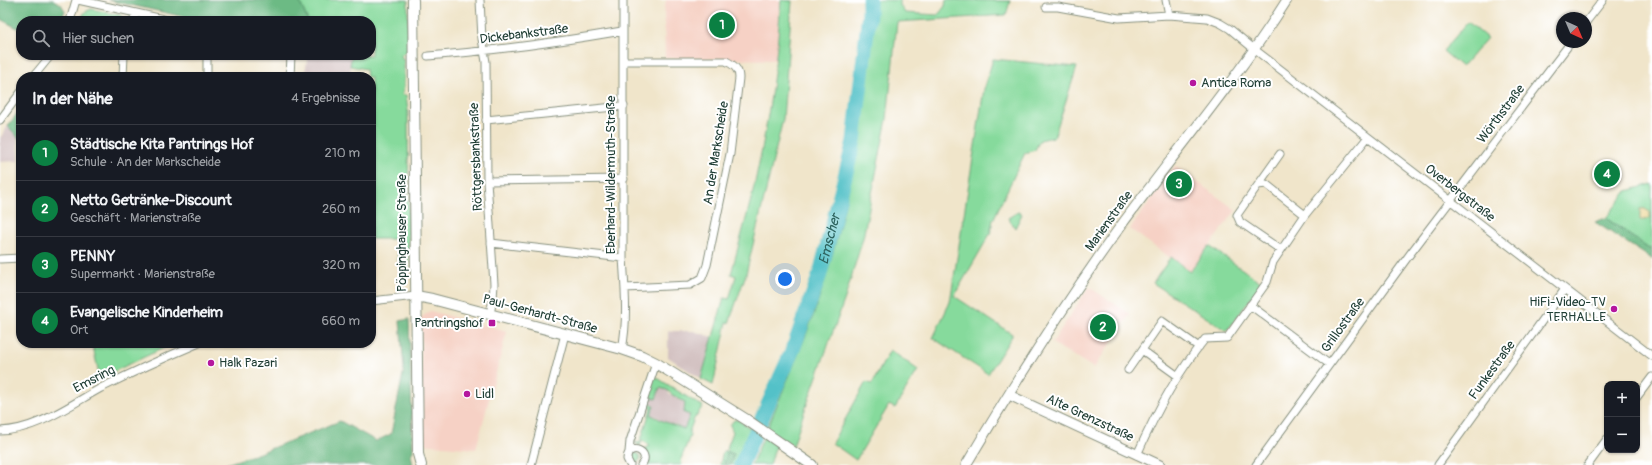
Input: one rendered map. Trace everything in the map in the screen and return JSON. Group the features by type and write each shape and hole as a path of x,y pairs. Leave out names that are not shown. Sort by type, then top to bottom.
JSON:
{"main road":[{"name":"Pöppinghauser Straße","path":"413,0 418,454 421,465"},
{"name":"Paul-Gerhardt-Straße","path":"416,296 622,349 642,356 656,363 747,420 812,465"}],"street":[{"path":"72,16 77,0 150,16"},
{"name":"Röttgersbankstraße","path":"480,0 484,51 487,181 494,284 490,314"},
{"name":"Eberhard-Wildermuth-Straße","path":"622,349 625,335 625,288 623,258 623,0"},
{"path":"1166,0 1169,15"},
{"name":"Marienstraße","path":"966,465 1083,279 1254,49 1286,0"},
{"path":"1592,14 1603,0"},
{"name":"Overbergstraße","path":"1046,8 1058,3 1119,18 1169,15 1207,18 1214,20 1230,29 1652,356"},
{"name":"Dickebankstraße","path":"428,56 548,44 622,31"},
{"name":"Wörthstraße","path":"1450,200 1566,48"},
{"path":"37,72 47,60"},
{"path":"123,72 124,60"},
{"path":"207,60 207,72"},
{"path":"290,72 291,60"},
{"name":"An der Markscheide","path":"623,61 726,62 732,64 739,73 730,154 707,265 702,278 690,285 625,288"},
{"path":"0,120 16,99"},
{"path":"486,120 624,106"},
{"path":"1137,454 1154,417 1178,376 1199,347 1205,339 1227,338 1267,282 1273,262 1305,215 1368,137"},
{"path":"1280,154 1237,215 1240,222 1281,250"},
{"path":"487,181 624,179"},
{"path":"1258,185 1266,184 1305,215"},
{"name":"Grillostraße","path":"1256,465 1450,200"},
{"path":"491,243 623,258"},
{"path":"0,259 16,258"},
{"name":"Funkestraße","path":"1438,465 1565,289"},
{"path":"376,300 416,296"},
{"path":"1250,305 1329,364"},
{"path":"1128,370 1162,321 1199,347"},
{"path":"531,465 565,334"},
{"name":"Emsring","path":"0,431 17,429 35,423 141,368 187,348"},
{"path":"1142,350 1178,376"},
{"path":"630,465 627,459 630,441 656,363"},
{"path":"1640,394 1652,377"},
{"name":"Alte Grenzstraße","path":"1009,395 1160,465"},
{"path":"1588,465 1604,443"},
{"path":"629,452 636,449 641,452 644,459 641,465"}],"shaded area":[{"path":"666,0 781,0 776,60 665,58 664,13"},
{"path":"307,60 351,60 350,72 305,72"},
{"path":"8,126 16,136 16,161 0,162 0,138"},
{"path":"1175,166 1236,210 1190,272 1130,229"},
{"path":"1089,287 1130,314 1094,368 1052,343"},
{"path":"430,311 507,331 476,449 422,444 421,316 422,317"},
{"path":"668,331 693,331 713,337 701,379 668,357"},
{"path":"660,387 667,390 669,394 676,396 679,400 685,402 690,415 685,430 678,426 661,421 658,417 651,415 654,405 646,403 648,396 656,399"}],"green space":[{"path":"0,0 53,0 61,4 65,11 62,16 16,16 16,27 0,19"},
{"path":"108,0 299,0 306,16 180,16"},
{"path":"299,0 408,0 408,48 407,51 401,55 404,60 404,87 402,95 406,95 408,111 409,271 399,268 396,239 376,239 376,72 366,72 366,69 350,66 351,60 376,60 376,16 306,16"},
{"path":"781,0 792,1 783,119 746,274 729,323 727,322 713,385 701,379 724,298 729,299 736,276 731,274 749,208 762,147 775,64"},
{"path":"875,0 900,0 900,5 905,13 938,15 945,6 946,0 1010,1 1006,15 897,22 887,119 863,238 845,298 793,446 767,429 818,302 839,228 856,153 868,77"},
{"path":"91,9 121,16 82,16 85,12"},
{"path":"1468,22 1487,38 1462,67 1443,51"},
{"path":"993,59 1077,67 1054,137 1040,140 1035,150 1025,153 993,220 990,234 954,296 1012,334 988,374 933,338 950,302 984,89"},
{"path":"16,115 16,135 8,126"},
{"path":"1652,184 1652,248 1649,249 1606,218 1627,191"},
{"path":"1018,212 1022,214 1015,228 1008,218"},
{"path":"1606,218 1649,249 1652,248 1652,259 1595,222"},
{"path":"1209,246 1262,283 1227,331 1153,283 1171,257 1190,272"},
{"path":"409,319 413,451 411,454 413,465 223,465 257,454 340,421 376,441 391,434 404,369 400,321"},
{"path":"93,348 163,348 100,378"},
{"path":"890,350 918,370 895,408 889,405 856,460 832,443 866,382 872,384"},
{"path":"656,377 703,406 694,419 689,432 690,436 681,459 682,465 647,465 649,457 645,449 649,445 642,440 640,446 634,442 640,443 651,408 645,406 646,403 654,405 651,415 684,429 690,415 684,413 685,402 675,397 667,390 660,388 656,399 648,396 653,379"},
{"path":"734,420 738,420 753,430 738,465 730,465 734,454 728,452 724,465 720,465 723,451 727,451 733,432 730,425"},
{"path":"764,437 778,447 775,448 770,465 751,465"},
{"path":"727,452 734,454 730,465 724,465"},
{"path":"633,453 637,453 640,458 637,463 633,463 630,460 630,456"}],"sand":[{"path":"1643,208 1650,212 1650,218 1640,220 1640,209"}],"waterway":[{"name":"Emscher","path":"741,465 793,349 820,274 854,141 869,14 869,0"}],"place":[{"name":"Städtische Kita Pantrings Hof","path":"722,25"},
{"name":"Antica Roma","path":"1193,83"},
{"name":"Evangelische Kinderheim","path":"1607,174"},
{"name":"PENNY","path":"1179,184"},
{"name":"HiFi-Video-TV TERHALLE","path":"1614,309"},
{"name":"Pantringshof","path":"492,323"},
{"name":"Netto Getränke-Discount","path":"1103,327"},
{"name":"Halk Pazari","path":"211,363"},
{"name":"Lidl","path":"467,394"}]}
